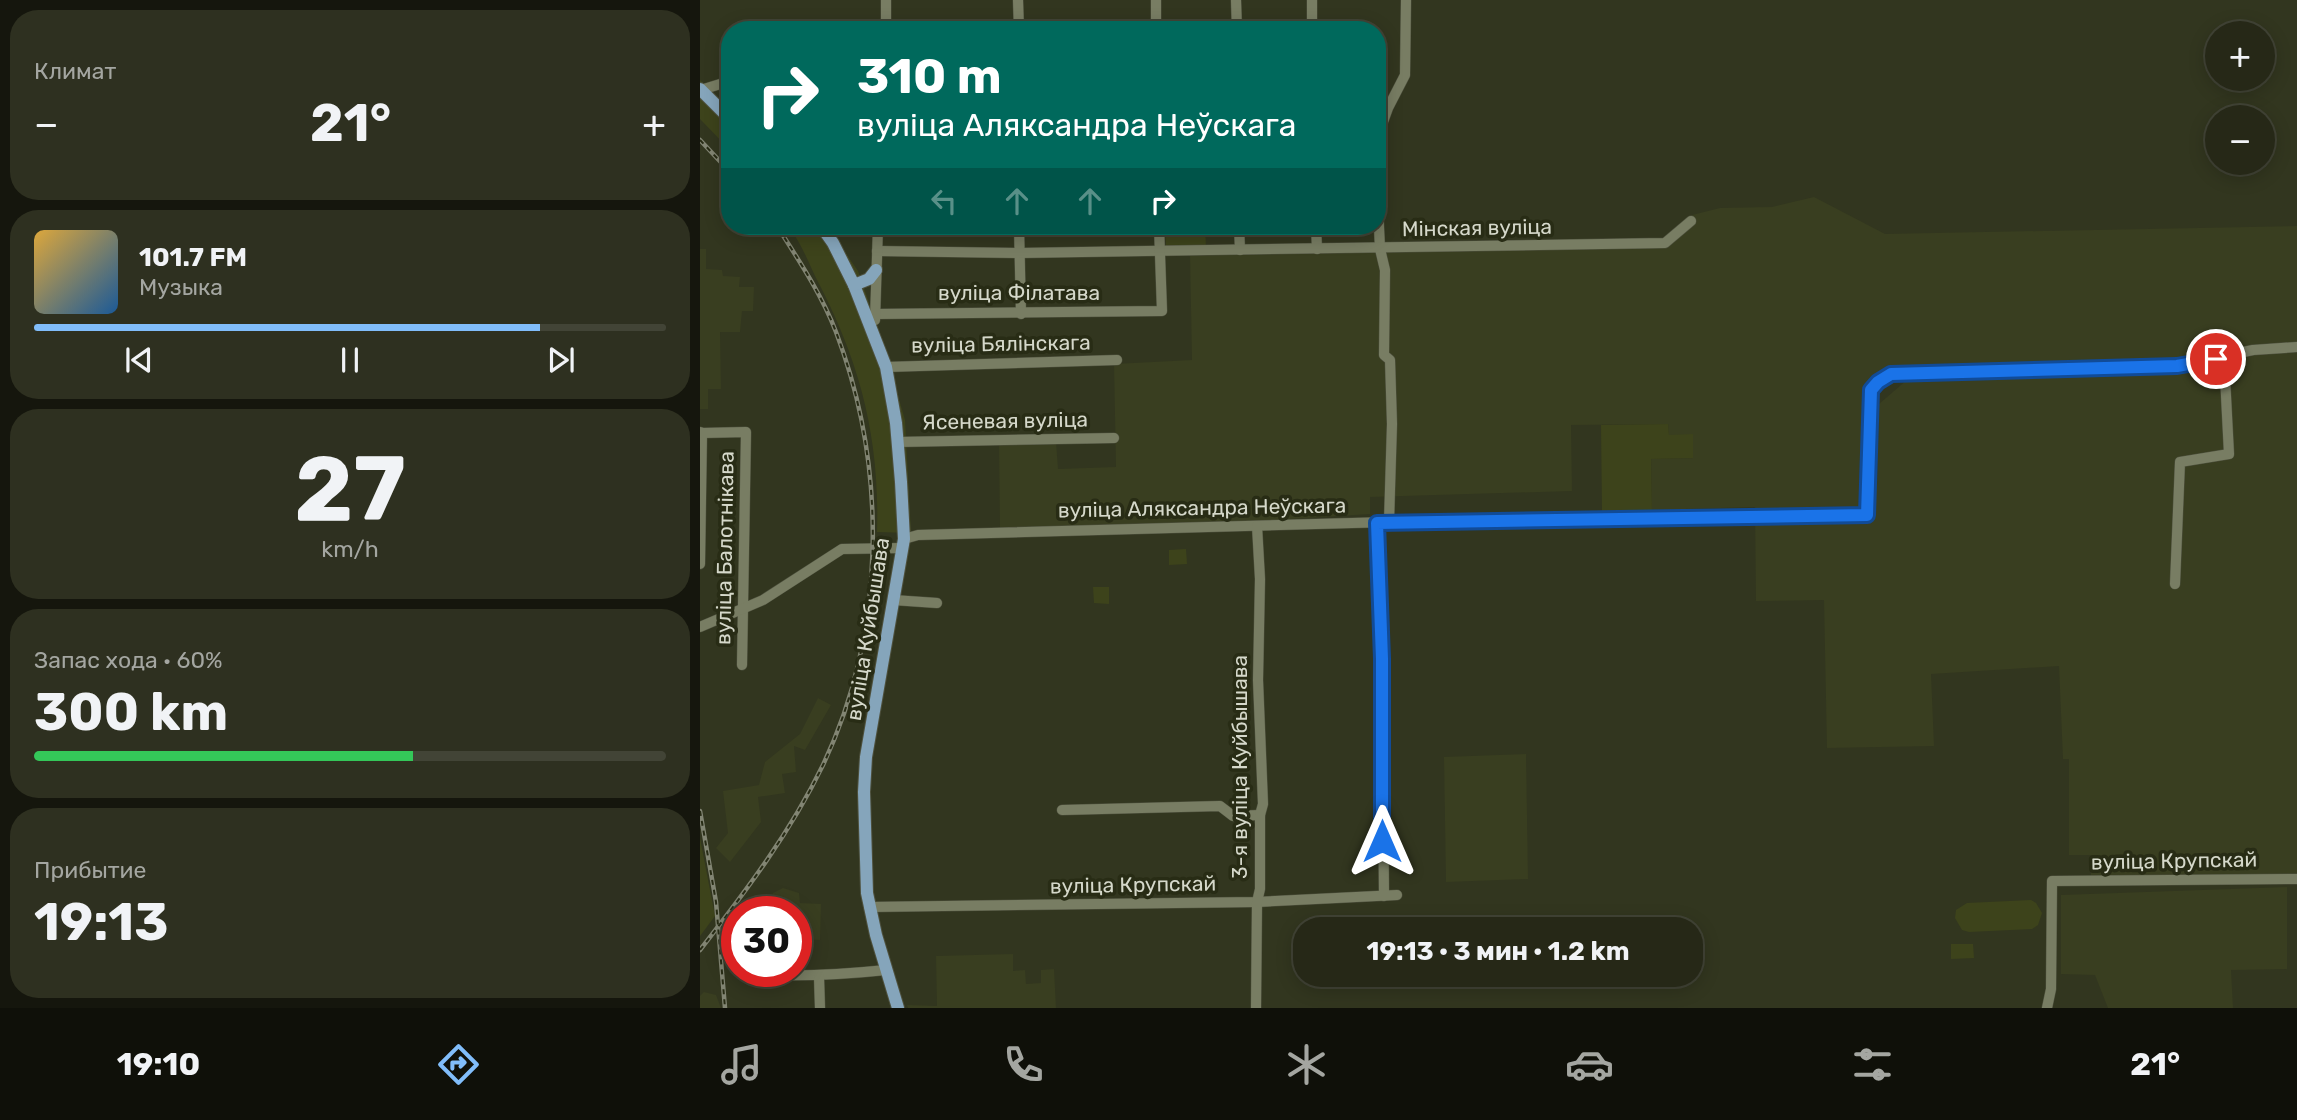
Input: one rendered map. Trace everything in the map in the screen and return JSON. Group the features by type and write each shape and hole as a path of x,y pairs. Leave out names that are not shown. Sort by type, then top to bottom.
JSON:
{"main road":[{"path":"701,89 721,110"},
{"name":"вуліца Куйбышава","path":"827,235 854,285 875,334 886,367 897,442 903,543 866,757 864,792 869,907 898,1008"},
{"path":"854,285 869,279 876,270"}],"street":[{"path":"886,0 886,21"},
{"path":"1018,0 1019,21"},
{"path":"1156,0 1156,21"},
{"path":"1236,0 1237,21"},
{"path":"1312,0 1312,21"},
{"path":"1386,113 1405,75 1406,0"},
{"path":"701,89 721,83"},
{"name":"Мінская вуліца","path":"877,251 1019,253 1665,243 1691,221"},
{"path":"875,334 878,235"},
{"path":"1019,235 1021,314"},
{"path":"1159,235 1160,251"},
{"path":"1240,235 1240,250"},
{"path":"1316,235 1317,249"},
{"path":"1379,235 1385,270 1384,355 1390,360 1390,522"},
{"name":"вуліца Філатава","path":"875,314 1162,311 1160,251"},
{"name":"вуліца Аляксандра Неўскага","path":"700,627 763,600 842,549 903,543 918,535 1390,522 1867,515 1871,390 1891,374 2177,366 2253,350 2297,347"},
{"path":"2175,584 2180,462 2230,454 2224,357"},
{"name":"вуліца Бялінскага","path":"886,367 1117,360"},
{"name":"вуліца Балотнікава","path":"701,433 746,432 742,665"},
{"path":"700,564 701,433"},
{"name":"Ясеневая вуліца","path":"897,442 1114,438"},
{"path":"1377,523 1382,659 1384,896"},
{"name":"3-я вуліца Куйбышава","path":"1256,1008 1257,902 1260,889 1260,815 1263,804 1258,680 1260,579 1257,526"},
{"path":"893,600 937,603"},
{"path":"1062,810 1220,806 1233,816 1260,815"},
{"name":"вуліца Крупскай","path":"2047,1008 2051,989 2052,881 2297,879"},
{"name":"вуліца Крупскай","path":"869,907 1257,902 1397,895"},
{"path":"812,977 886,970"},
{"path":"819,977 820,1008"}],"shaded area":[{"path":"700,80 721,101 721,141 700,119"},
{"path":"1814,197 1885,234 2297,226 2297,875 2091,876 2091,855 2069,855 2069,759 2063,759 2059,666 1931,674 1934,746 1827,748 1824,600 1756,601 1755,507 1652,510 1651,459 1693,458 1669,435 1668,424 1571,425 1572,491 1370,497 1370,514 1242,522 1000,528 999,443 1056,442 1058,469 1116,467 1114,364 1192,360 1190,254 1666,240 1692,215 1720,208 1772,207","holes":["1961,368 1961,378 1908,379 1879,404 1877,485 1865,486 1867,387 1885,370"]},
{"path":"794,235 833,235 858,271 905,420 911,533 877,532 875,464 864,401 845,339"},
{"path":"1165,235 1205,235 1206,247 1166,247"},
{"path":"700,249 706,249 706,269 722,270 723,276 740,277 739,287 754,287 753,311 742,311 740,332 720,332 721,389 708,389 708,409 700,409"},
{"path":"1668,424 1669,435 1693,434 1693,458 1651,459 1652,510 1602,511 1601,425"},
{"path":"1186,549 1187,564 1169,565 1169,550"},
{"path":"1093,587 1109,587 1109,604 1094,603"},
{"path":"818,698 831,705 805,750 794,746 796,772 782,774 785,793 758,797 761,822 730,862 716,848 728,833 723,791 759,785 765,762 800,734"},
{"path":"1526,754 1528,879 1446,882 1444,757"},
{"path":"700,838 715,916 700,936"},
{"path":"2287,887 2287,969 2231,970 2233,1008 2108,1008 2095,975 2061,974 2061,895"},
{"path":"783,888 799,893 799,896 772,896"},
{"path":"2031,900 2042,913 2038,925 2032,929 1969,932 1962,930 1955,918 1956,910 1967,903"},
{"path":"812,904 821,904 820,940 812,940"},
{"path":"1951,944 1973,944 1974,958 1951,959"},
{"path":"1013,954 1013,971 1025,970 1026,984 1041,983 1041,970 1054,969 1056,1008 908,1008 907,1005 937,1006 936,956"},
{"path":"704,992 716,995 721,1008 700,1008 700,996"}],"railway":[{"path":"700,140 721,162"},
{"path":"700,950 782,838 823,765 844,714 859,660 869,606 873,550 871,494 865,439 853,384 824,304 783,235"},
{"path":"700,811 716,902 725,1008"}],"route":[{"path":"1382,841 1382,659 1377,523 1867,515 1871,390 1891,374 2177,366 2216,359"}]}
